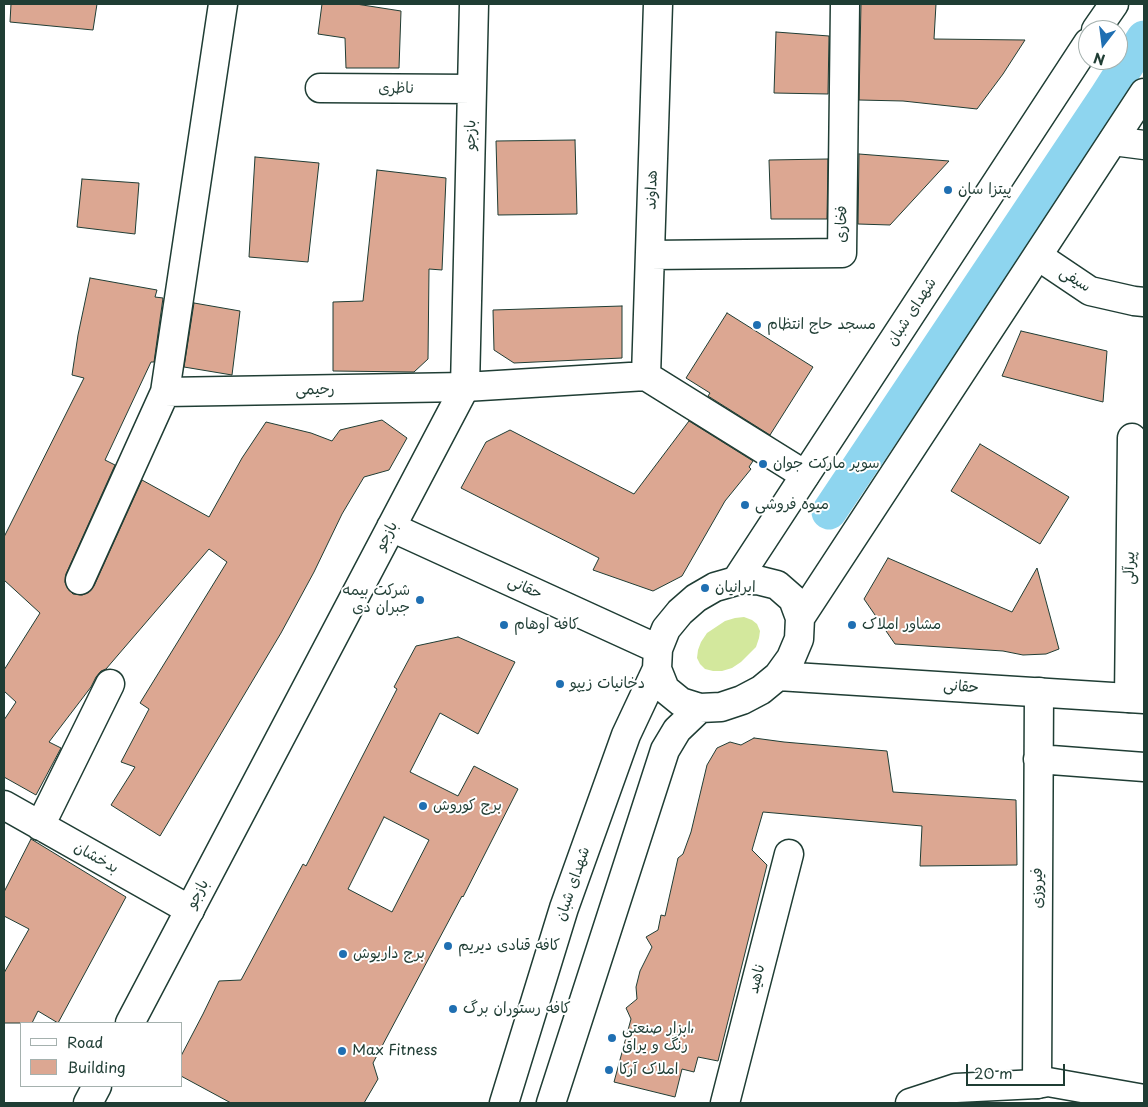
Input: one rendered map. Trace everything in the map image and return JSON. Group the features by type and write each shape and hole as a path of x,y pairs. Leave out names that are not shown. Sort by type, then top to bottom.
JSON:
{"street":[{"path":"80,580 165,392 223,4"},
{"name":"بازجو","path":"131,1022 465,388 474,4"},
{"name":"هداوند","path":"646,376 658,4"},
{"name":"فخاری","path":"650,255 842,253 845,4"},
{"path":"1103,20 1114,4"},
{"name":"شهدای شبان","path":"736,581 1078,58"},
{"name":"ناظری","path":"320,88 472,89"},
{"path":"800,618 1144,93"},
{"path":"1113,141 1144,145"},
{"name":"سیفی","path":"1038,256 1090,292 1144,302"},
{"path":"646,376 805,475"},
{"name":"رحیمی","path":"165,392 465,388 646,376"},
{"name":"پیرآلی","path":"1132,438 1137,698"},
{"name":"حقانی","path":"391,528 658,659"},
{"path":"757,580 776,585 792,599 800,618 799,639 791,658 778,676 761,690 742,700 721,707 700,708 681,702 665,689 658,659 666,629 680,612 696,598 715,587 736,581 757,580"},
{"name":"شهدای شبان","path":"504,1103 570,890 626,735 658,659"},
{"name":"حقانی","path":"778,676 1137,698"},
{"path":"40,826 110,684"},
{"name":"فیروزی","path":"1037,1084 1039,692"},
{"path":"551,1103 665,750 677,730 700,708"},
{"path":"1038,759 1144,767"},
{"name":"بدخشان","path":"7,815 40,826 190,910"},
{"name":"ناهید","path":"725,1103 789,854"},
{"path":"908,1103 956,1088 1048,1082 1144,1099"},
{"path":"88,1103 96,1087"}],"green space":[{"path":"744,617 757,624 760,631 756,647 732,668 722,671 705,669 697,658 701,642 707,633 725,621"}],"building":[{"path":"11,4 97,4 93,30 10,22"},
{"path":"322,4 356,4 401,11 399,68 346,68 345,38 318,34"},
{"path":"861,4 936,4 934,39 1025,40 977,109 903,101 859,100"},
{"path":"776,32 829,36 828,94 774,93"},
{"path":"575,140 577,214 498,215 496,141"},
{"path":"859,154 949,161 890,225 858,224"},
{"path":"255,157 319,163 308,262 249,257"},
{"path":"828,159 827,219 771,219 769,160"},
{"path":"377,170 446,178 442,270 429,269 428,359 414,372 333,371 333,302 363,301"},
{"path":"82,179 139,183 135,234 77,227"},
{"path":"90,278 157,290 155,297 163,298 154,362 151,362 105,460 115,465 66,574 65,582 73,594 82,595 89,592 94,586 142,480 209,517 242,458 266,422 311,433 332,441 340,430 382,420 407,438 389,470 364,477 342,514 314,572 281,633 160,836 111,805 135,767 121,762 149,709 140,703 227,562 209,549 106,669 101,671 96,677 91,687 49,742 61,748 36,795 4,777 4,720 16,702 4,691 4,670 40,613 4,580 4,537 84,378 72,375"},
{"path":"194,303 240,311 232,375 184,367"},
{"path":"622,306 622,358 514,363 494,350 493,310"},
{"path":"727,313 813,367 770,435 708,396 710,393 686,378"},
{"path":"1021,331 1107,351 1103,402 1002,376"},
{"path":"689,421 753,461 749,467 751,469 725,501 682,576 653,591 593,570 599,558 461,488 486,442 510,430 634,494"},
{"path":"980,444 1069,497 1040,544 951,491"},
{"path":"888,558 1012,612 1037,568 1059,649 1046,654 1023,655 1003,651 895,644 864,599"},
{"path":"458,637 515,662 478,734 440,713 410,772 458,796 474,766 518,789 463,897 373,1063 378,1079 364,1103 231,1103 182,1077 182,1054 219,981 241,980 303,864 306,866 397,689 394,687 416,646","holes":["384,817 429,840 392,912 348,889"]},
{"path":"754,738 887,751 893,792 1016,800 1017,865 920,866 922,826 763,812 752,850 767,865 718,1061 698,1057 694,1072 682,1069 675,1097 614,1082 631,1019 626,1008 637,999 636,987 640,971 652,947 646,937 658,930 661,915 665,916 678,858 683,854 691,832 707,765 717,748 730,742 741,745"},
{"path":"31,839 126,897 59,1022 38,1011 32,1022 4,1023 4,973 29,929 4,916 4,892"}],"waterway":[{"path":"829,512 1144,38"}],"place":[{"name":"پیتزا سان","path":"948,190"},
{"name":"مسجد حاج انتظام","path":"757,325"},
{"name":"سوپر مارکت جوان","path":"763,464"},
{"name":"میوه فروشی","path":"745,505"},
{"name":"ایرانیان","path":"705,588"},
{"name":"شرکت بیمه جبران دی","path":"420,600"},
{"name":"کافه اوهام","path":"504,625"},
{"name":"مشاور املاک","path":"852,625"},
{"name":"دخانیات زیپو","path":"560,684"},
{"name":"برج کوروش","path":"423,806"},
{"name":"کافه قنادی دیریم","path":"448,946"},
{"name":"برج داریوش","path":"343,954"},
{"name":"کافه رستوران برگ","path":"453,1009"},
{"name":"ابزار صنعتی، رنگ و یراق","path":"612,1038"},
{"name":"Max Fitness","path":"342,1051"},
{"name":"املاک آرکا","path":"609,1070"}]}
